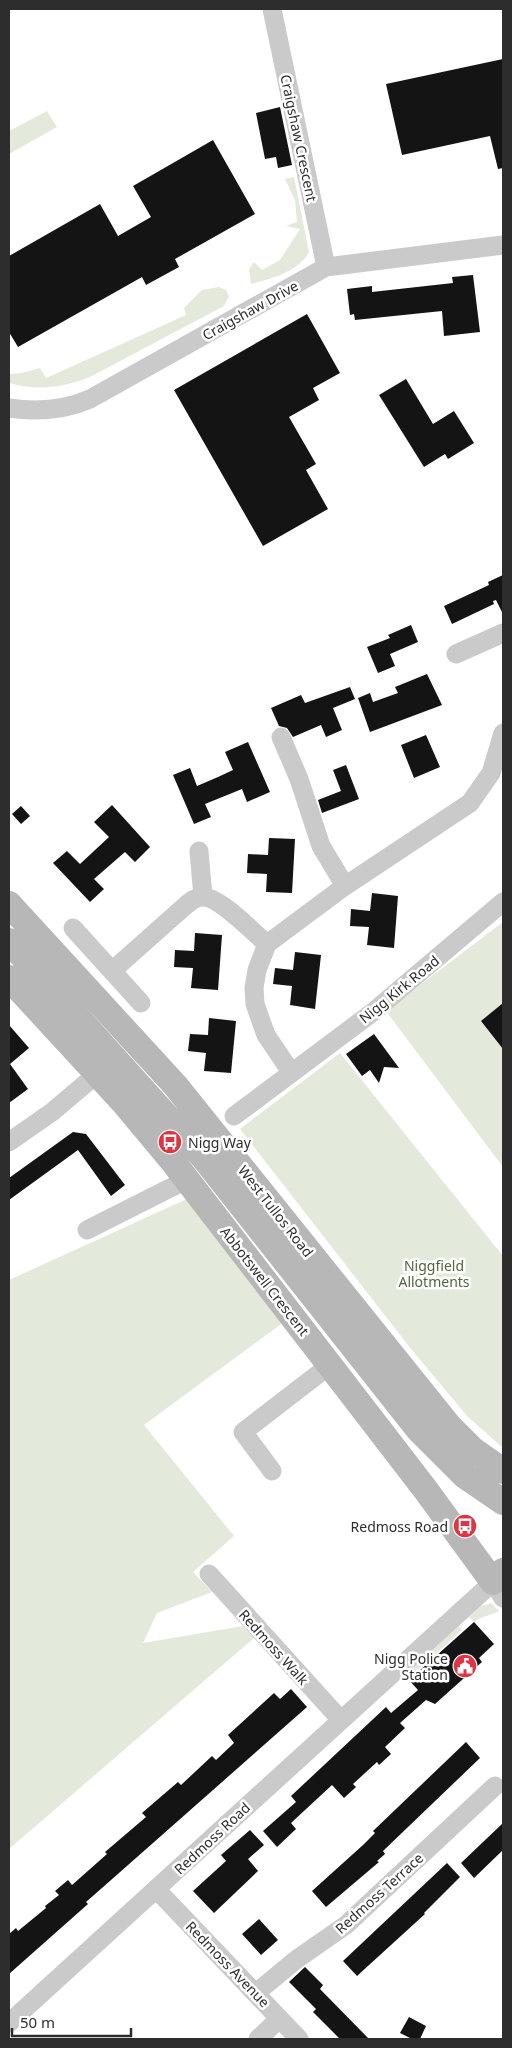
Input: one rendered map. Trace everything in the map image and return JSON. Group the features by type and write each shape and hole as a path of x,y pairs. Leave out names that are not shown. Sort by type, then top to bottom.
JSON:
{"main road":[{"name":"West Tullos Road","path":"9,904 175,1085 449,1426 472,1449 503,1471"},
{"name":"West Tullos Road","path":"9,941 191,1142 418,1429 465,1476 503,1502"},
{"name":"Abbotswell Crescent","path":"9,978 124,1103 500,1584"}],"street":[{"name":"Craigshaw Crescent","path":"272,9 326,267"},
{"name":"Craigshaw Drive","path":"9,408 44,410 66,407 90,399 326,267 503,245"},
{"path":"456,654 503,633"},
{"path":"291,1072 266,1035 255,1004 254,988 257,970 267,944 346,886 470,803 491,773 503,733"},
{"path":"281,737 299,779 322,846 346,886"},
{"path":"199,851 202,897"},
{"path":"113,970 185,906 194,899 202,897 218,902 267,944"},
{"name":"Nigg Kirk Road","path":"234,1116 373,1012 503,902"},
{"path":"73,928 141,1003"},
{"path":"9,1142 52,1112 96,1074"},
{"path":"87,1230 186,1180"},
{"path":"272,1471 243,1432 330,1365"},
{"name":"Redmoss Walk","path":"209,1574 340,1719"},
{"name":"Redmoss Road","path":"9,2023 340,1719 500,1584"},
{"name":"Redmoss Terrace","path":"257,1992 297,1959 346,1925 495,1786"},
{"name":"Redmoss Avenue","path":"156,1889 257,1992 279,2019 299,2039"},
{"path":"258,2039 279,2019"}],"green space":[{"path":"47,111 57,127 9,154 9,131"},
{"path":"294,177 309,252 291,270 251,284 249,270 254,262 262,270 280,260 300,229 286,226 297,222 295,200 285,179"},
{"path":"219,287 226,290 229,297 224,306 90,377 70,384 40,388 9,383 9,374 40,368 46,378 186,315 184,308 202,290"},
{"path":"503,922 503,1167 386,1011"},
{"name":"Niggfield Allotments","path":"340,1053 503,1256 503,1448 467,1416 411,1349 240,1129"},
{"path":"189,1198 284,1322 144,1425 234,1536 193,1572 212,1592 157,1613 143,1643 243,1626 254,1638 9,1849 9,1280"},
{"path":"491,1603 499,1611 474,1622 469,1617 481,1606"},
{"path":"459,1626 462,1630 406,1681 402,1677"}],"building":[{"path":"503,59 503,168 498,169 490,136 402,155 386,84"},
{"path":"280,107 292,165 278,168 276,157 265,159 256,113"},
{"path":"213,140 255,214 175,259 179,267 146,285 142,277 18,347 9,332 9,256 100,204 118,236 151,217 133,186"},
{"path":"473,275 480,332 444,336 442,311 355,320 354,314 350,315 347,289 372,286 372,292 453,283 452,277"},
{"path":"307,314 340,373 313,388 319,400 289,417 316,464 306,470 328,509 263,546 174,390"},
{"path":"406,379 433,424 454,411 474,443 448,459 445,454 424,467 379,395"},
{"path":"503,575 503,614 496,600 493,601 494,604 452,624 444,606 489,585 488,582"},
{"path":"411,625 418,642 390,654 395,666 378,673 367,647 390,638 388,635"},
{"path":"427,674 442,705 370,732 358,698 370,693 373,702 398,693 395,687"},
{"path":"350,687 355,699 333,708 342,730 326,737 321,725 293,737 287,728 279,726 271,708 301,695 305,703"},
{"path":"426,735 440,767 414,778 401,745"},
{"path":"248,742 270,792 247,802 242,789 205,804 211,817 194,824 173,775 190,768 197,786 218,777 233,770 225,752"},
{"path":"346,765 359,799 322,813 318,800 341,791 333,770"},
{"path":"112,805 150,847 135,862 125,852 94,879 104,889 90,902 53,863 67,851 80,864 109,837 94,822"},
{"path":"21,806 30,816 21,824 12,814"},
{"path":"269,838 295,839 292,893 266,892 267,874 247,873 248,854 268,855"},
{"path":"372,893 398,896 394,948 367,945 369,927 350,926 351,909 370,911"},
{"path":"195,933 222,935 218,990 191,988 193,968 174,967 175,950 194,951"},
{"path":"295,952 321,955 315,1009 290,1005 292,986 273,984 275,968 293,970"},
{"path":"503,1003 503,1049 481,1021"},
{"path":"209,1018 236,1021 231,1073 204,1071 206,1053 188,1051 190,1034 208,1035"},
{"path":"9,1025 29,1048 10,1064 28,1089 9,1103"},
{"path":"374,1034 399,1068 384,1067 379,1083 370,1070 362,1076 346,1054"},
{"path":"73,1132 86,1134 125,1185 111,1196 78,1150 9,1200 9,1178"},
{"path":"474,1622 494,1644 479,1658 482,1662 435,1704 426,1700 400,1723 405,1728 385,1747 391,1754 379,1765 377,1762 353,1784 356,1787 344,1798 332,1785 291,1823 296,1829 277,1847 263,1831 296,1802 291,1796 386,1707 391,1713 418,1690 409,1680"},
{"path":"291,1689 307,1707 86,1902 88,1904 9,1974 9,1934 16,1928 18,1931 46,1908 45,1906 59,1895 55,1891 68,1880 72,1885 107,1854 105,1852 146,1817 142,1813 178,1782 181,1785 212,1756 216,1760 234,1743 228,1735 274,1693 280,1699"},
{"path":"466,1742 480,1758 383,1851 385,1854 377,1861 379,1862 326,1907 312,1891 363,1845 375,1833 373,1831"},
{"path":"503,1823 503,1850 474,1878 461,1863"},
{"path":"250,1830 264,1845 248,1859 258,1871 214,1913 193,1891 226,1861 221,1855"},
{"path":"447,1863 460,1877 425,1914 357,1976 343,1961"},
{"path":"259,1919 278,1940 261,1955 242,1934"},
{"path":"305,1967 323,1985 320,1989 369,2039 340,2039 313,2012 316,2009 289,1982"},
{"path":"409,2017 426,2026 420,2039 412,2039 400,2033"}],"place":[{"name":"Nigg Way","path":"170,1142"},
{"name":"Redmoss Road","path":"465,1526"},
{"name":"Nigg Police Station","path":"465,1666"}]}
